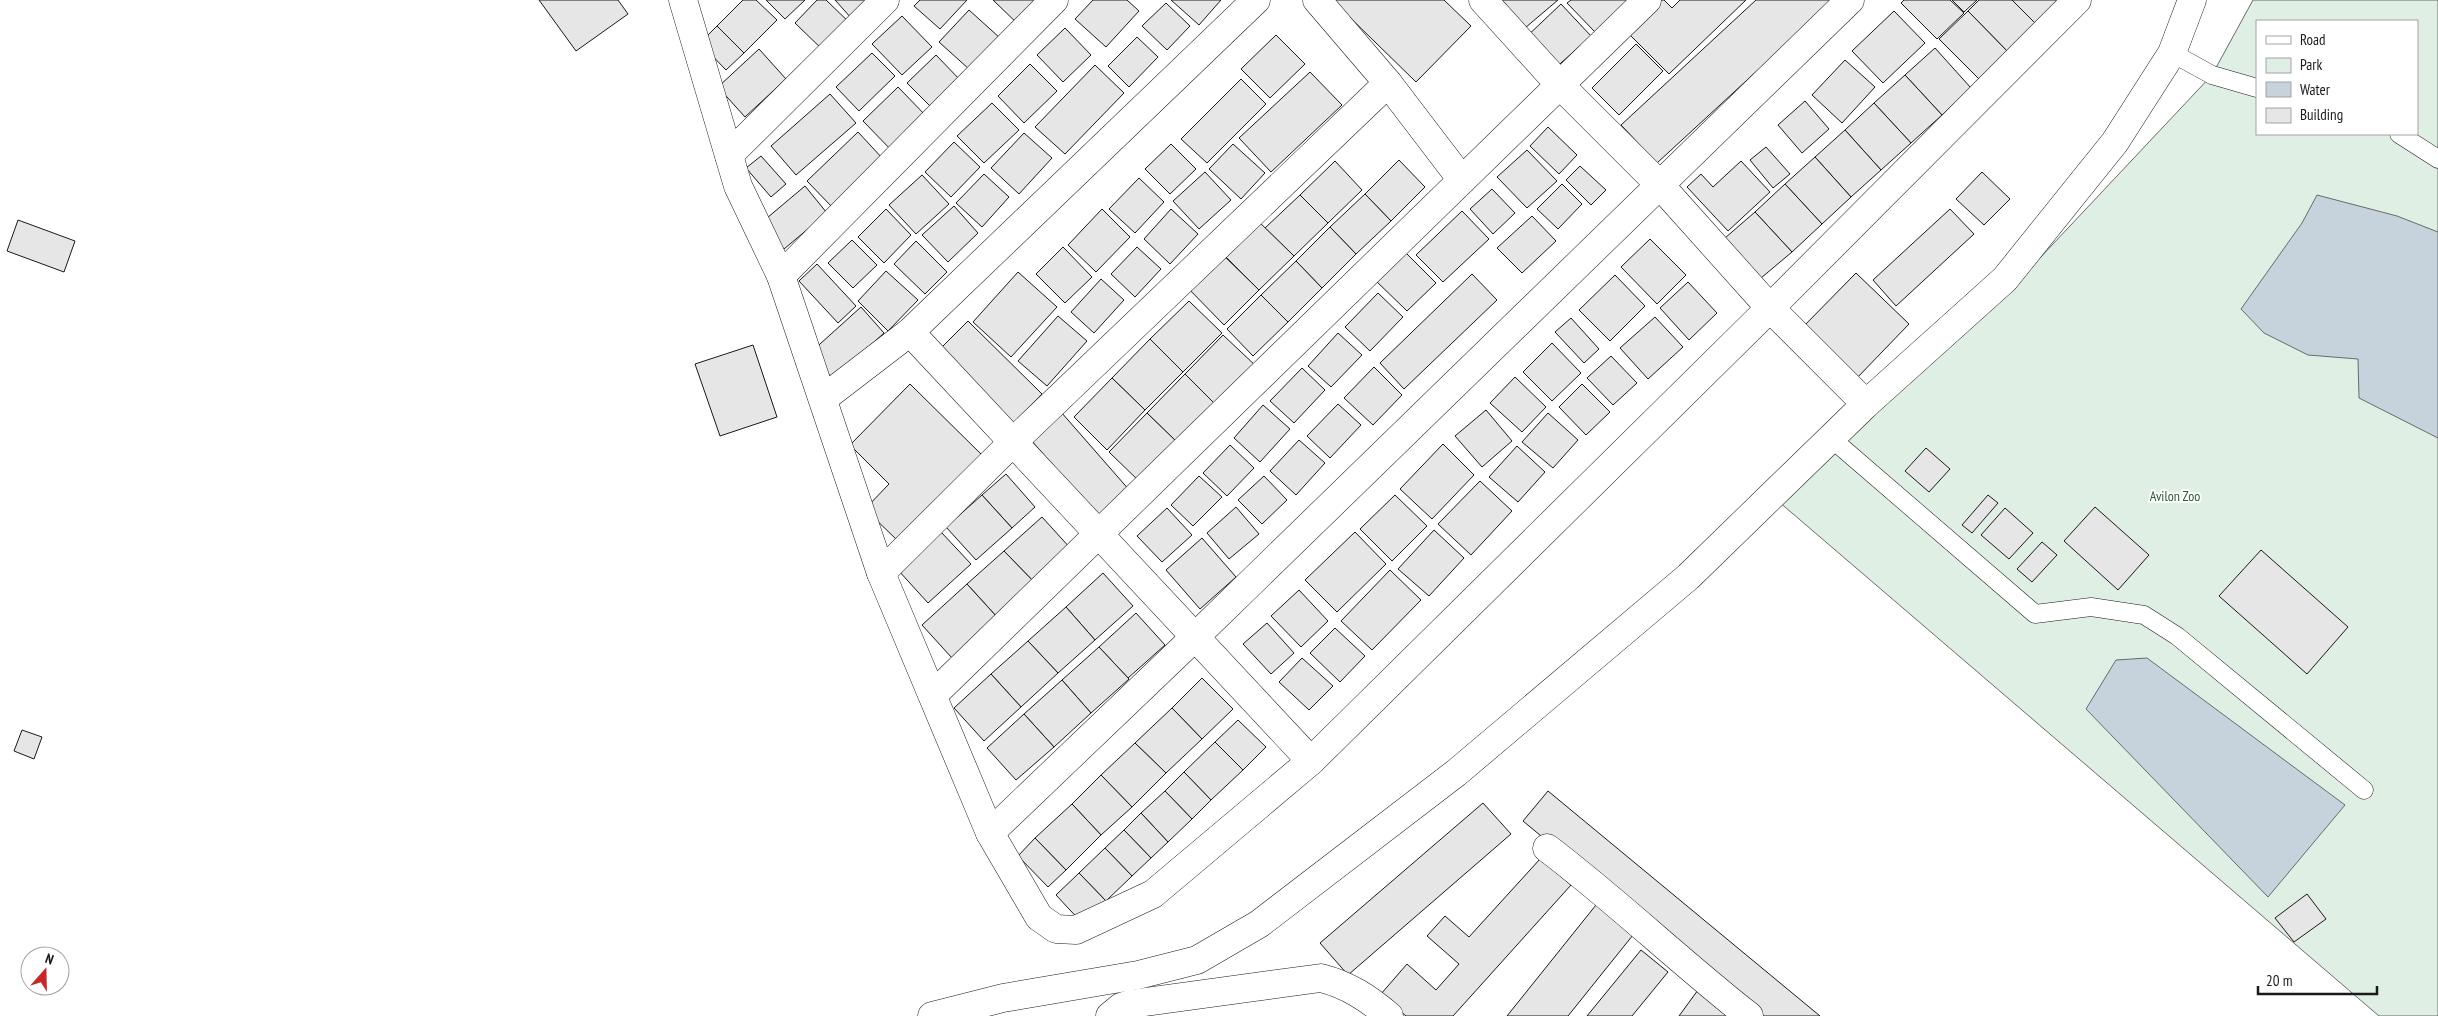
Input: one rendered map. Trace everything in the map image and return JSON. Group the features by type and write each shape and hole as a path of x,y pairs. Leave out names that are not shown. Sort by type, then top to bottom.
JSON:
{"street":[{"path":"683,0 738,186 781,276 824,398 881,573 990,833 1039,917 1056,929 1076,930 1153,894 1311,761 1770,308 2077,0"},
{"path":"729,155 886,0"},
{"path":"781,276 1054,0"},
{"path":"824,398 910,332 1256,0"},
{"path":"1317,0 1388,83 1462,180"},
{"path":"1483,0 1560,85 1658,184 1770,308 1866,404"},
{"path":"933,695 1647,0"},
{"path":"990,833 1195,637 1658,184 1850,0"},
{"path":"932,1016 1003,998 1138,975 1197,960 1259,924 1456,773 1688,577 1866,404 2005,279 2116,142 2172,53 2192,0"},
{"path":"881,573 1013,442 1388,83"},
{"path":"910,332 1311,761"},
{"path":"1547,848 1603,891 1703,980 1749,1016"},
{"path":"1110,1016 1121,1007 1130,1004 1321,978 1340,983 1368,998 1388,1016"}],"lane":[{"path":"2172,53 2212,75 2256,88"},
{"path":"2401,135 2438,159"},
{"path":"1832,439 2035,614 2091,607 2144,615 2177,636 2364,790"}],"green space":[{"name":"Avilon Zoo","path":"2253,0 2438,0 2438,1016 2379,1016 1778,501 2006,294 2212,75"}],"water":[{"path":"2317,195 2397,216 2438,232 2438,438 2359,398 2358,359 2308,355 2264,333 2241,309 2302,223"},
{"path":"2147,658 2345,805 2268,897 2086,709 2116,660"}],"building":[{"path":"539,0 618,0 628,14 576,51"},
{"path":"743,0 756,0 777,20 744,53 717,26"},
{"path":"766,0 805,0 785,19"},
{"path":"817,0 826,0 853,26 827,54 795,23"},
{"path":"835,0 875,0 853,20"},
{"path":"920,0 967,0 940,29 914,6"},
{"path":"993,0 1049,0 1022,28"},
{"path":"1093,0 1127,0 1139,11 1106,47 1075,19"},
{"path":"1171,0 1221,0 1199,25"},
{"path":"1332,0 1444,0 1471,26 1416,82"},
{"path":"1502,0 1558,0 1525,28"},
{"path":"1571,0 1628,0 1595,32 1567,3"},
{"path":"1656,0 1664,0 1672,8 1680,0 1746,0 1669,74 1625,30"},
{"path":"1756,0 1834,0 1657,163 1621,125"},
{"path":"1904,0 1950,0 1964,13 1937,39 1901,3"},
{"path":"1952,0 1977,0 1964,12"},
{"path":"1979,0 2012,0 2037,25 2009,53 1968,11"},
{"path":"2012,0 2063,0 2037,25"},
{"path":"1166,3 1190,26 1167,50 1142,26"},
{"path":"1561,4 1591,36 1552,71 1523,40"},
{"path":"969,10 1000,38 970,70 939,42"},
{"path":"1894,11 1925,43 1883,83 1852,51"},
{"path":"1968,11 2009,53 1980,80 1939,39"},
{"path":"902,16 932,47 902,75 872,44"},
{"path":"717,26 744,53 726,70 700,43"},
{"path":"1065,28 1091,55 1063,82 1037,55"},
{"path":"1276,35 1305,64 1270,98 1241,69"},
{"path":"1137,37 1158,57 1129,87 1108,66"},
{"path":"1636,44 1663,71 1619,115 1592,88"},
{"path":"1935,48 1971,88 1942,115 1905,75"},
{"path":"759,49 786,79 745,117 718,87"},
{"path":"872,53 895,76 859,111 836,87"},
{"path":"936,55 963,83 934,110 907,83"},
{"path":"1845,60 1875,87 1842,123 1812,95"},
{"path":"1030,64 1057,91 1024,123 998,96"},
{"path":"1095,65 1124,93 1065,154 1035,127"},
{"path":"1310,72 1342,105 1271,172 1239,138"},
{"path":"1905,75 1942,115 1911,143 1874,103"},
{"path":"1241,79 1266,104 1207,163 1181,139"},
{"path":"898,87 930,120 895,154 863,121"},
{"path":"830,94 856,123 796,175 771,146"},
{"path":"1805,101 1829,129 1802,153 1778,125"},
{"path":"992,103 1019,130 984,163 957,136"},
{"path":"1874,103 1911,143 1881,170 1845,130"},
{"path":"1548,127 1577,155 1559,174 1530,146"},
{"path":"1845,130 1881,170 1851,197 1815,157"},
{"path":"858,132 884,160 833,208 807,181"},
{"path":"1024,133 1052,158 1019,194 991,168"},
{"path":"954,142 980,167 951,197 925,172"},
{"path":"1171,144 1196,169 1170,194 1145,169"},
{"path":"1233,144 1265,173 1241,199 1209,169"},
{"path":"1766,147 1790,174 1773,188 1750,160"},
{"path":"1527,150 1557,181 1527,208 1497,177"},
{"path":"761,156 786,184 771,197 746,168"},
{"path":"1815,157 1851,197 1822,224 1785,184"},
{"path":"1399,160 1425,187 1391,221 1365,194"},
{"path":"1335,161 1362,190 1328,223 1300,195"},
{"path":"1741,161 1770,192 1728,231 1687,187 1701,174 1713,187"},
{"path":"1580,166 1606,190 1591,205 1566,180"},
{"path":"1205,172 1231,200 1199,229 1173,201"},
{"path":"1982,172 2010,199 1984,225 1956,199"},
{"path":"984,174 1009,197 982,227 956,203"},
{"path":"922,175 949,204 916,234 889,205"},
{"path":"1139,178 1164,202 1135,233 1109,209"},
{"path":"1562,184 1582,204 1558,229 1537,209"},
{"path":"1785,184 1822,224 1792,252 1755,212"},
{"path":"805,186 827,213 784,249 761,223"},
{"path":"1492,189 1515,213 1493,234 1470,209"},
{"path":"1365,194 1391,221 1356,254 1330,227"},
{"path":"1300,195 1328,223 1294,256 1265,228"},
{"path":"954,206 978,233 948,262 922,235"},
{"path":"886,209 911,235 884,263 858,237"},
{"path":"1102,209 1130,237 1096,272 1068,245"},
{"path":"1171,209 1198,234 1170,264 1144,239"},
{"path":"1950,209 1974,234 1896,306 1873,280"},
{"path":"1462,211 1489,239 1443,282 1416,255"},
{"path":"1755,212 1792,252 1761,278 1725,238"},
{"path":"1532,216 1556,241 1522,273 1497,248"},
{"path":"1254,217 1294,256 1259,290 1219,250"},
{"path":"18,220 75,241 64,272 7,251"},
{"path":"1330,227 1356,254 1322,288 1296,261"},
{"path":"1650,239 1686,275 1657,304 1621,267"},
{"path":"852,240 877,265 853,288 828,263"},
{"path":"916,241 947,272 925,294 894,264"},
{"path":"1063,247 1092,277 1065,303 1036,274"},
{"path":"1137,247 1161,269 1135,297 1111,274"},
{"path":"1218,250 1259,290 1224,325 1184,284"},
{"path":"1403,250 1436,283 1407,311 1374,279"},
{"path":"1296,261 1322,288 1288,322 1261,295"},
{"path":"817,264 856,306 838,323 799,281"},
{"path":"886,271 918,300 888,331 858,301"},
{"path":"1018,272 1057,307 1011,357 973,322"},
{"path":"1856,273 1909,324 1855,380 1801,329"},
{"path":"1472,274 1497,300 1404,389 1380,363"},
{"path":"1615,275 1645,306 1610,341 1579,310"},
{"path":"1101,279 1124,300 1094,333 1071,312"},
{"path":"1688,282 1717,313 1689,340 1660,308"},
{"path":"1378,293 1403,317 1370,351 1345,327"},
{"path":"1261,295 1288,322 1253,356 1227,329"},
{"path":"1189,301 1222,333 1183,372 1150,339"},
{"path":"861,307 884,333 833,379 810,353"},
{"path":"1058,316 1087,341 1047,386 1018,361"},
{"path":"1655,317 1683,347 1648,379 1620,348"},
{"path":"1571,318 1599,349 1584,363 1555,332"},
{"path":"968,321 1042,394 1014,423 939,350"},
{"path":"1338,333 1362,355 1331,387 1308,366"},
{"path":"1223,335 1257,367 1218,407 1185,374"},
{"path":"1150,339 1183,372 1145,410 1112,378"},
{"path":"1552,343 1581,373 1552,401 1523,372"},
{"path":"753,345 777,417 720,436 695,364"},
{"path":"1611,356 1637,383 1613,405 1587,378"},
{"path":"1374,367 1402,395 1373,425 1344,398"},
{"path":"1302,368 1325,390 1294,423 1270,401"},
{"path":"1185,374 1218,407 1180,445 1147,413"},
{"path":"1515,377 1546,407 1522,432 1490,403"},
{"path":"1112,378 1145,410 1107,450 1074,417"},
{"path":"910,384 983,456 899,542 865,509 889,484 850,445"},
{"path":"1582,384 1610,412 1586,435 1559,407"},
{"path":"1338,404 1361,425 1330,458 1307,436"},
{"path":"1263,405 1290,429 1260,462 1234,438"},
{"path":"1486,410 1512,441 1482,467 1455,436"},
{"path":"1061,412 1131,492 1101,519 1030,439"},
{"path":"1147,413 1180,445 1142,484 1109,452"},
{"path":"1548,413 1578,440 1553,468 1522,442"},
{"path":"1299,440 1325,463 1296,495 1270,471"},
{"path":"1443,444 1474,475 1432,519 1400,489"},
{"path":"1230,445 1254,468 1227,496 1203,473"},
{"path":"1517,446 1545,472 1518,502 1489,477"},
{"path":"1926,448 1950,469 1929,492 1905,471"},
{"path":"1006,474 1035,507 1012,528 982,495"},
{"path":"1199,476 1222,497 1193,526 1171,505"},
{"path":"1264,476 1287,500 1262,524 1238,500"},
{"path":"1480,481 1512,511 1471,555 1438,524"},
{"path":"982,495 1012,528 976,560 946,527"},
{"path":"1395,495 1427,526 1392,561 1360,529"},
{"path":"1988,495 1998,503 1972,533 1962,525"},
{"path":"1236,507 1259,534 1229,559 1207,533"},
{"path":"2095,507 2149,555 2118,590 2064,541"},
{"path":"1167,508 1192,535 1162,562 1137,536"},
{"path":"2005,508 2033,533 2009,559 1981,535"},
{"path":"1042,517 1072,550 1035,583 1004,551"},
{"path":"1434,530 1464,558 1429,596 1398,569"},
{"path":"941,532 971,564 928,603 898,570"},
{"path":"1355,532 1386,564 1337,612 1305,580"},
{"path":"1202,538 1236,577 1200,609 1166,570"},
{"path":"2042,542 2057,555 2032,582 2017,569"},
{"path":"2261,550 2348,627 2307,674 2219,596"},
{"path":"1004,551 1035,583 997,617 967,584"},
{"path":"1390,570 1421,600 1372,650 1341,621"},
{"path":"1103,573 1133,606 1095,640 1066,607"},
{"path":"967,584 997,617 952,658 922,625"},
{"path":"1299,590 1328,621 1301,647 1271,616"},
{"path":"1066,607 1095,640 1058,673 1028,641"},
{"path":"1136,613 1165,645 1128,678 1099,647"},
{"path":"1267,623 1294,653 1271,674 1243,644"},
{"path":"1335,628 1365,656 1340,682 1310,653"},
{"path":"1028,641 1058,673 1021,707 991,674"},
{"path":"1099,647 1129,679 1091,713 1062,680"},
{"path":"1302,658 1333,686 1309,710 1279,682"},
{"path":"991,674 1021,707 984,741 954,708"},
{"path":"1202,678 1233,709 1202,739 1172,708"},
{"path":"1062,680 1091,713 1054,747 1024,714"},
{"path":"1172,708 1202,739 1166,773 1135,743"},
{"path":"1024,714 1054,747 1016,780 987,748"},
{"path":"1238,720 1266,747 1243,770 1215,742"},
{"path":"22,730 42,737 34,759 14,751"},
{"path":"1215,742 1243,770 1211,800 1184,772"},
{"path":"1135,743 1166,773 1132,807 1101,775"},
{"path":"1184,772 1211,800 1192,819 1165,791"},
{"path":"1101,775 1132,807 1101,835 1072,804"},
{"path":"1165,791 1192,819 1168,842 1141,813"},
{"path":"1548,791 1820,1016 1758,1016 1523,821"},
{"path":"1483,803 1511,834 1348,975 1320,943"},
{"path":"1072,804 1101,835 1066,870 1035,838"},
{"path":"1141,813 1168,842 1151,858 1124,830"},
{"path":"1124,830 1151,858 1132,876 1105,848"},
{"path":"1035,838 1066,870 1048,887 1018,856"},
{"path":"1105,848 1132,876 1106,901 1079,873"},
{"path":"1540,859 1571,885 1453,1016 1406,1016 1381,994 1407,964 1436,990 1459,964 1427,936 1445,916 1469,937"},
{"path":"1079,873 1106,901 1083,924 1056,895"},
{"path":"2307,894 2326,919 2294,942 2275,918"},
{"path":"1600,900 1637,930 1568,1016 1507,1016"},
{"path":"1641,950 1668,972 1632,1016 1587,1016"},
{"path":"1698,990 1732,1016 1679,1016"}]}
